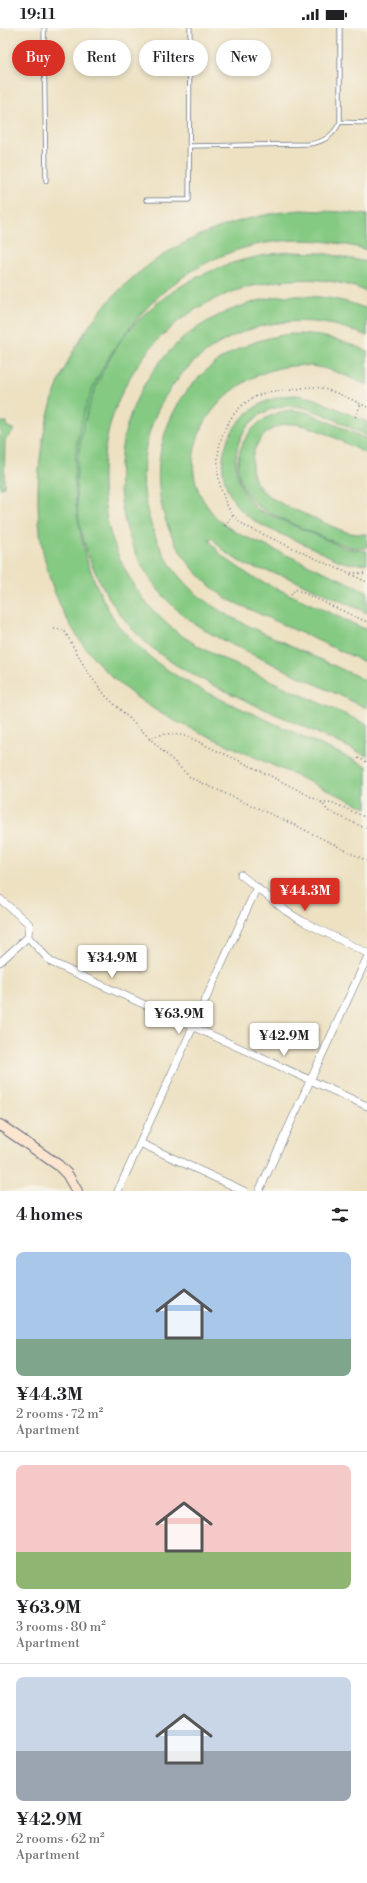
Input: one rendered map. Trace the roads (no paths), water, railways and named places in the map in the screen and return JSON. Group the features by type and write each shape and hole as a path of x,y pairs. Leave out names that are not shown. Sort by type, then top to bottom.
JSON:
{"street":[{"path":"242,875 302,921 367,953"},
{"path":"118,1191 256,887"},
{"path":"0,900 29,924 28,937 0,962"},
{"path":"28,937 51,962 367,1106"},
{"path":"259,1191 367,958"},
{"path":"0,1125 58,1165 67,1174 77,1191"},
{"path":"140,1144 244,1191"}],"lane":[{"path":"44,28 46,181"},
{"path":"146,200 188,200 190,146 190,28"},
{"path":"190,146 309,144 320,142 336,130 340,122 340,28"},
{"path":"340,122 367,123"}]}
